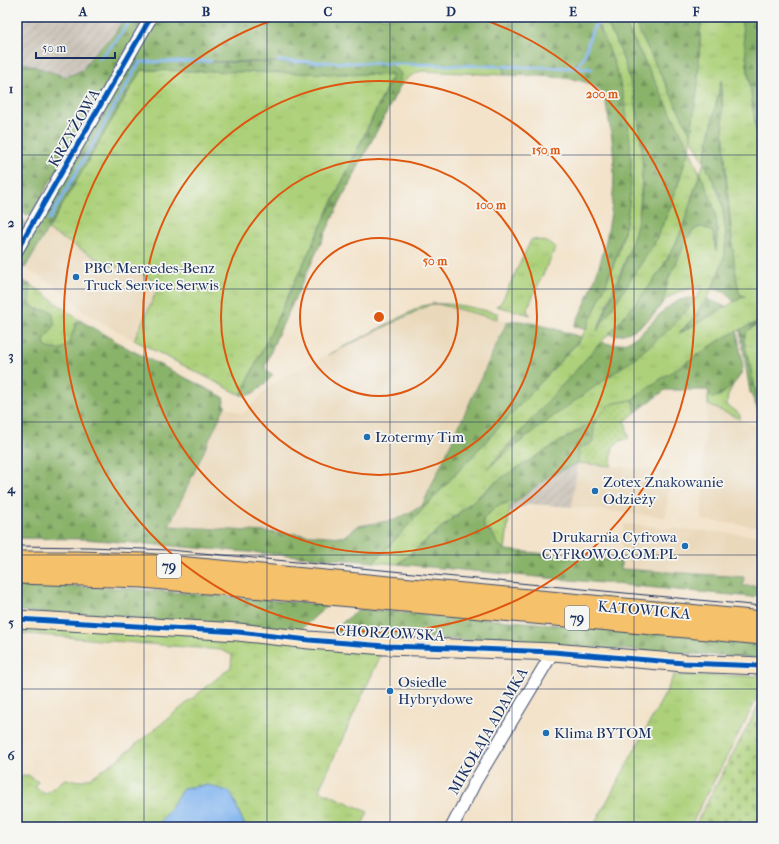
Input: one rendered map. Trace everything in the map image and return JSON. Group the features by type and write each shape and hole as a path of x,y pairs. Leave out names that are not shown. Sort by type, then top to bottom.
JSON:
{"main road":[{"name":"KATOWICKA","path":"17,561 144,563 762,621"},
{"name":"CHORZOWSKA","path":"17,574 143,578 762,635"}],"street":[{"name":"KRZYŻOWA","path":"17,250 151,17"},
{"name":"CHORZOWSKA","path":"17,619 238,632 309,640 385,646 553,652 684,663 762,666"},
{"name":"MIKOŁAJA ADAMKA","path":"452,827 475,782 553,652"}],"shaded area":[{"path":"17,17 125,17 115,34 94,53 83,70 66,77 17,61"},
{"path":"48,230 108,265 137,271 161,284 134,340 81,309 74,300 58,288 25,268"},
{"path":"434,303 507,322 422,506 395,520 358,526 344,537 169,526 225,406 243,414 267,389 285,376"},
{"path":"708,405 759,428 762,438 762,527 701,520 705,471 702,471"},
{"path":"578,463 670,471 666,517 572,507"},
{"path":"578,463 572,507 530,504 509,513 510,507 551,475"},
{"path":"624,524 762,536 762,586 743,586 744,577 620,569"}],"green space":[{"path":"125,17 145,17 32,213 28,215 17,211 17,187 25,181 27,167 21,159 17,157 17,61 66,77 83,70 94,53 115,34"},
{"path":"159,17 593,17 616,67 628,126 631,157 631,187 627,216 621,242 586,330 574,326 595,279 603,253 613,200 613,146 606,102 599,90 588,83 565,78 504,75 503,66 389,64 400,72 400,86 340,202 275,341 265,367 267,372 273,375 259,389 250,394 241,395 393,75 141,70 25,268 20,266 18,261","holes":["194,61 323,63 194,62"]},
{"path":"604,17 622,17 689,148 671,206 654,244 597,331 615,290 630,248 639,215 642,186 642,147 635,98 620,50"},
{"path":"622,17 632,17 691,134 698,83 701,17 741,17 762,176 762,320 725,337 652,385 632,400 611,404 595,420 494,483 398,564 374,562 579,341 586,329 614,264 622,241 627,217 631,160 625,110 611,56 599,27 605,19 619,48 630,78 637,107 643,160 639,218 631,246 598,328 654,244 671,206 689,149","holes":["721,83 726,173 734,269 739,293 744,296 679,334 707,299 718,275 725,254 726,235 722,203 704,162","691,136 704,162 700,174 689,148","700,175 714,210 717,227 715,248 714,234 707,229 702,227 692,232 688,237 671,273 661,305 674,294 690,288 702,287 696,299 685,313 490,466 639,300 663,267 677,240"]},
{"path":"632,17 701,17 698,83 691,135"},
{"path":"741,17 762,17 762,176"},
{"path":"389,64 503,66 504,75 422,71 415,73 400,86 400,72"},
{"path":"141,70 393,74 241,395 134,340 160,284 137,271 108,265 48,230"},
{"path":"721,80 726,181 734,261 739,293 742,296 745,296 734,302 726,293 712,288 725,254 726,235 722,203 704,162"},
{"path":"17,157 21,159 27,167 25,181 17,187"},
{"path":"700,174 709,193 715,211 717,229 716,251 714,234 702,227 696,228 688,237 669,277 665,295 659,308 648,320 632,331 624,334 609,334 644,293 667,261 681,231"},
{"path":"17,217 23,220 25,227 17,243"},
{"path":"533,239 547,242 556,247 527,309 528,313 531,315 496,306 501,303 531,240"},
{"path":"17,278 24,281 29,287 29,300 33,307 40,310 50,310 54,316 52,329 45,340 46,347 60,349 64,347 68,344 77,322 81,321 129,349 223,397 225,406 169,526 344,537 358,526 395,520 422,506 507,322 521,321 532,323 581,337 374,562 83,539 17,538"},
{"path":"28,283 81,321 77,322 68,344 64,348 54,349 46,347 46,336 51,330 44,310 36,309 30,303 30,287"},
{"path":"689,298 696,299 662,335 623,366 540,426 487,469 601,342 614,344 626,342 644,330 670,306 680,300"},
{"path":"707,299 726,307 679,333 693,318"},
{"path":"438,304 469,307 497,313 498,315 497,319"},
{"path":"430,305 328,355 422,306"},
{"path":"762,320 762,323 747,331 744,341 757,396 762,409 762,418 750,392 740,330"},
{"path":"762,323 762,409 757,396 744,341 747,331"},
{"path":"737,331 743,367 742,372 732,386 722,394 713,398 709,396 708,390 665,390 636,412 632,400 644,390 725,337"},
{"path":"734,383 728,395 727,404 730,408 739,413 740,419 708,405 708,395 710,397 720,396"},
{"path":"632,400 636,412 625,421 629,438 618,442 613,447 611,466 578,463 579,449 593,442 595,420 611,404"},
{"path":"595,420 593,442 579,449 578,463 551,475 517,501 499,505 486,516 483,520 485,529 492,533 498,544 505,550 621,561 621,569 744,577 743,586 762,586 758,594 753,597 398,564 501,478"},
{"path":"513,501 517,501 510,507 505,550 485,528 483,520 489,512"},
{"path":"17,585 124,588 328,605 299,631 17,611"},
{"path":"359,609 762,641 762,658 331,632"},
{"path":"17,619 385,646 319,790 368,812 361,827 245,827 234,800 199,786 183,788 170,809 156,827 17,827 17,773 20,776 28,775 38,782 35,787 45,794 65,779 81,781 92,777 117,760 231,667 232,655 221,650 17,633"},
{"path":"674,675 762,676 762,689 690,827 593,827 666,692"},
{"path":"762,699 762,827 694,827"}],"water":[{"path":"208,785 230,792 245,827 156,827 170,809 183,788"}],"waterway":[{"path":"99,59 117,40 132,17"},
{"path":"278,61 575,68 582,61 592,31 601,17"},
{"path":"49,220 140,62 211,61"},
{"path":"575,68 592,69"}],"tram line":[{"path":"17,546 170,550 762,606"}],"cycle path":[{"path":"17,250 151,17"},
{"path":"17,619 238,632 309,640 385,646 553,652 684,663 762,666"}],"place":[{"name":"PBC Mercedes-Benz Truck Service Serwis","path":"76,277"},
{"name":"Izotermy Tim","path":"367,437"},
{"name":"Zotex Znakowanie Odzieży","path":"595,491"},
{"name":"Drukarnia Cyfrowa CYFROWO.COM.PL","path":"685,546"},
{"name":"Osiedle Hybrydowe","path":"390,691"},
{"name":"Klima BYTOM","path":"546,733"}]}
